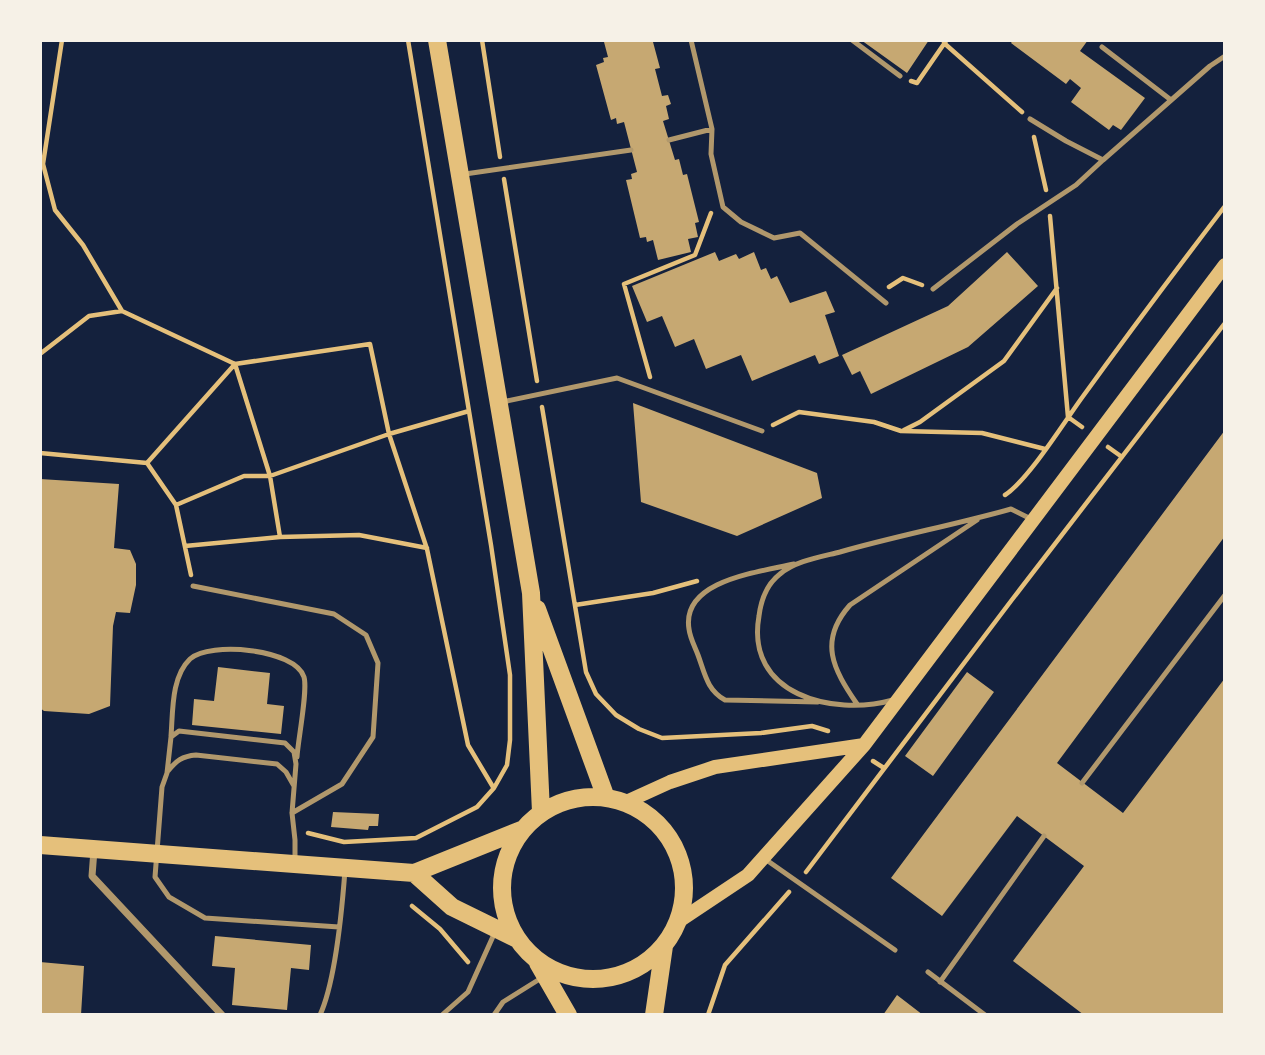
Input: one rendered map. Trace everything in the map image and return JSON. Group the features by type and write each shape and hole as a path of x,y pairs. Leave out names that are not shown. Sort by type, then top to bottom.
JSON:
{"main road":[{"path":"437,40 530,593 541,812"},
{"path":"679,921 748,875 859,748 1034,521 1225,265"},
{"path":"530,593 605,795"},
{"path":"626,802 670,782 715,767 859,748"},
{"path":"541,968 589,980 617,977 643,965 664,946 679,921 685,893 682,864 670,838 651,816 626,802 605,795 568,799 541,812 521,830 507,855 501,884 505,913 517,939 541,968 568,1015"},
{"path":"40,845 414,873 521,830"},
{"path":"414,873 452,907 517,939"},
{"path":"654,1015 664,946"}],"street":[{"path":"94,849 92,876 222,1015"}],"lane":[{"path":"691,40 712,129 712,154 723,207 741,222 774,238 800,233 886,303"},
{"path":"852,40 900,76"},
{"path":"1101,47 1171,100"},
{"path":"933,289 1076,185 1210,66 1225,56"},
{"path":"1030,119 1103,160"},
{"path":"669,140 712,129"},
{"path":"460,175 631,150"},
{"path":"499,402 617,378 762,431"},
{"path":"899,698 877,704 725,700 712,693 689,630 689,615 699,596 716,583 1011,509 1034,521"},
{"path":"857,704 840,679 832,656 831,637 837,619 850,605 980,518"},
{"path":"809,560 782,572 770,583 759,612 758,650 767,671 783,686 825,702"},
{"path":"193,586 334,614 366,635 378,663 373,737 342,784 292,813"},
{"path":"1082,783 1225,596"},
{"path":"294,864 293,786 305,680 299,667 273,654 222,649 191,658 181,671 176,686 167,773 162,787 155,877 169,897 205,918 339,927"},
{"path":"171,737 179,731 285,743 294,752 296,764"},
{"path":"167,773 185,756 196,755 277,764 286,772 293,786"},
{"path":"940,982 1044,836"},
{"path":"762,858 895,950"},
{"path":"320,1015 339,927 345,868"},
{"path":"442,1015 468,992 496,929"},
{"path":"494,1015 503,1002 541,968"},
{"path":"928,972 985,1015"}],"path":[{"path":"62,40 43,163 55,210 83,245 122,311"},
{"path":"294,829 344,842 415,838 477,807 494,788 507,765 511,722 510,675 408,40"},
{"path":"482,40 586,672 596,694 616,715 639,729 662,738 761,733 812,726 824,729 859,748 884,768"},
{"path":"900,76 917,83 945,41 1030,119 1048,203 1068,417"},
{"path":"995,501 1014,489 1225,206"},
{"path":"654,391 624,284 695,255 712,210"},
{"path":"903,278 933,289"},
{"path":"901,431 920,422 1004,361 1058,288"},
{"path":"40,354 89,316 122,311 235,364 370,344 389,434 427,548 468,745 494,788"},
{"path":"708,1015 725,965 798,882 1225,323"},
{"path":"148,463 235,364"},
{"path":"235,364 270,476 280,537"},
{"path":"176,505 244,477 270,476 389,434 469,411"},
{"path":"762,431 799,412 874,422 901,431 982,433 1045,449"},
{"path":"40,453 148,463"},
{"path":"148,463 176,505 193,586"},
{"path":"185,546 280,537 359,535 427,548"},
{"path":"575,605 653,593 705,579"},
{"path":"412,906 440,929 478,973"}],"building":[{"path":"861,40 929,40 907,73"},
{"path":"1013,40 1088,40 1080,51 1145,98 1121,130 1113,125 1109,130 1071,102 1081,88 1070,79 1066,84 1011,43"},
{"path":"604,42 653,42 660,68 655,69 662,96 668,95 671,104 666,106 669,119 663,121 675,160 679,159 683,175 687,174 699,222 695,223 698,237 688,239 691,252 658,260 653,240 647,242 646,237 640,238 626,180 632,179 631,174 637,172 624,122 617,124 616,118 611,120 596,65 608,57"},
{"path":"715,252 719,261 736,254 739,259 754,252 761,270 766,268 771,279 777,276 790,303 826,291 835,312 825,315 839,356 819,364 815,355 752,381 741,355 706,369 694,339 675,347 662,316 647,322 632,286"},
{"path":"1007,252 1038,286 968,347 871,394 860,371 852,375 842,355 948,306"},
{"path":"633,403 817,473 822,498 737,536 641,502"},
{"path":"1225,430 1225,536 1057,763 1123,813 1225,678 1225,1015 1084,1015 1013,961 1084,866 1017,816 942,916 891,878"},
{"path":"40,479 119,484 114,548 130,550 136,564 136,585 130,613 116,612 113,626 110,706 89,714 44,711 40,708"},
{"path":"218,667 270,673 267,704 284,706 281,734 192,725 194,699 214,701"},
{"path":"967,672 994,692 933,776 905,756"},
{"path":"333,812 379,814 378,826 369,826 368,830 331,827"},
{"path":"215,936 311,945 309,970 291,968 287,1010 232,1005 235,968 212,966"},
{"path":"40,962 84,966 81,1015 40,1015"},
{"path":"897,995 923,1015 883,1015"}]}
